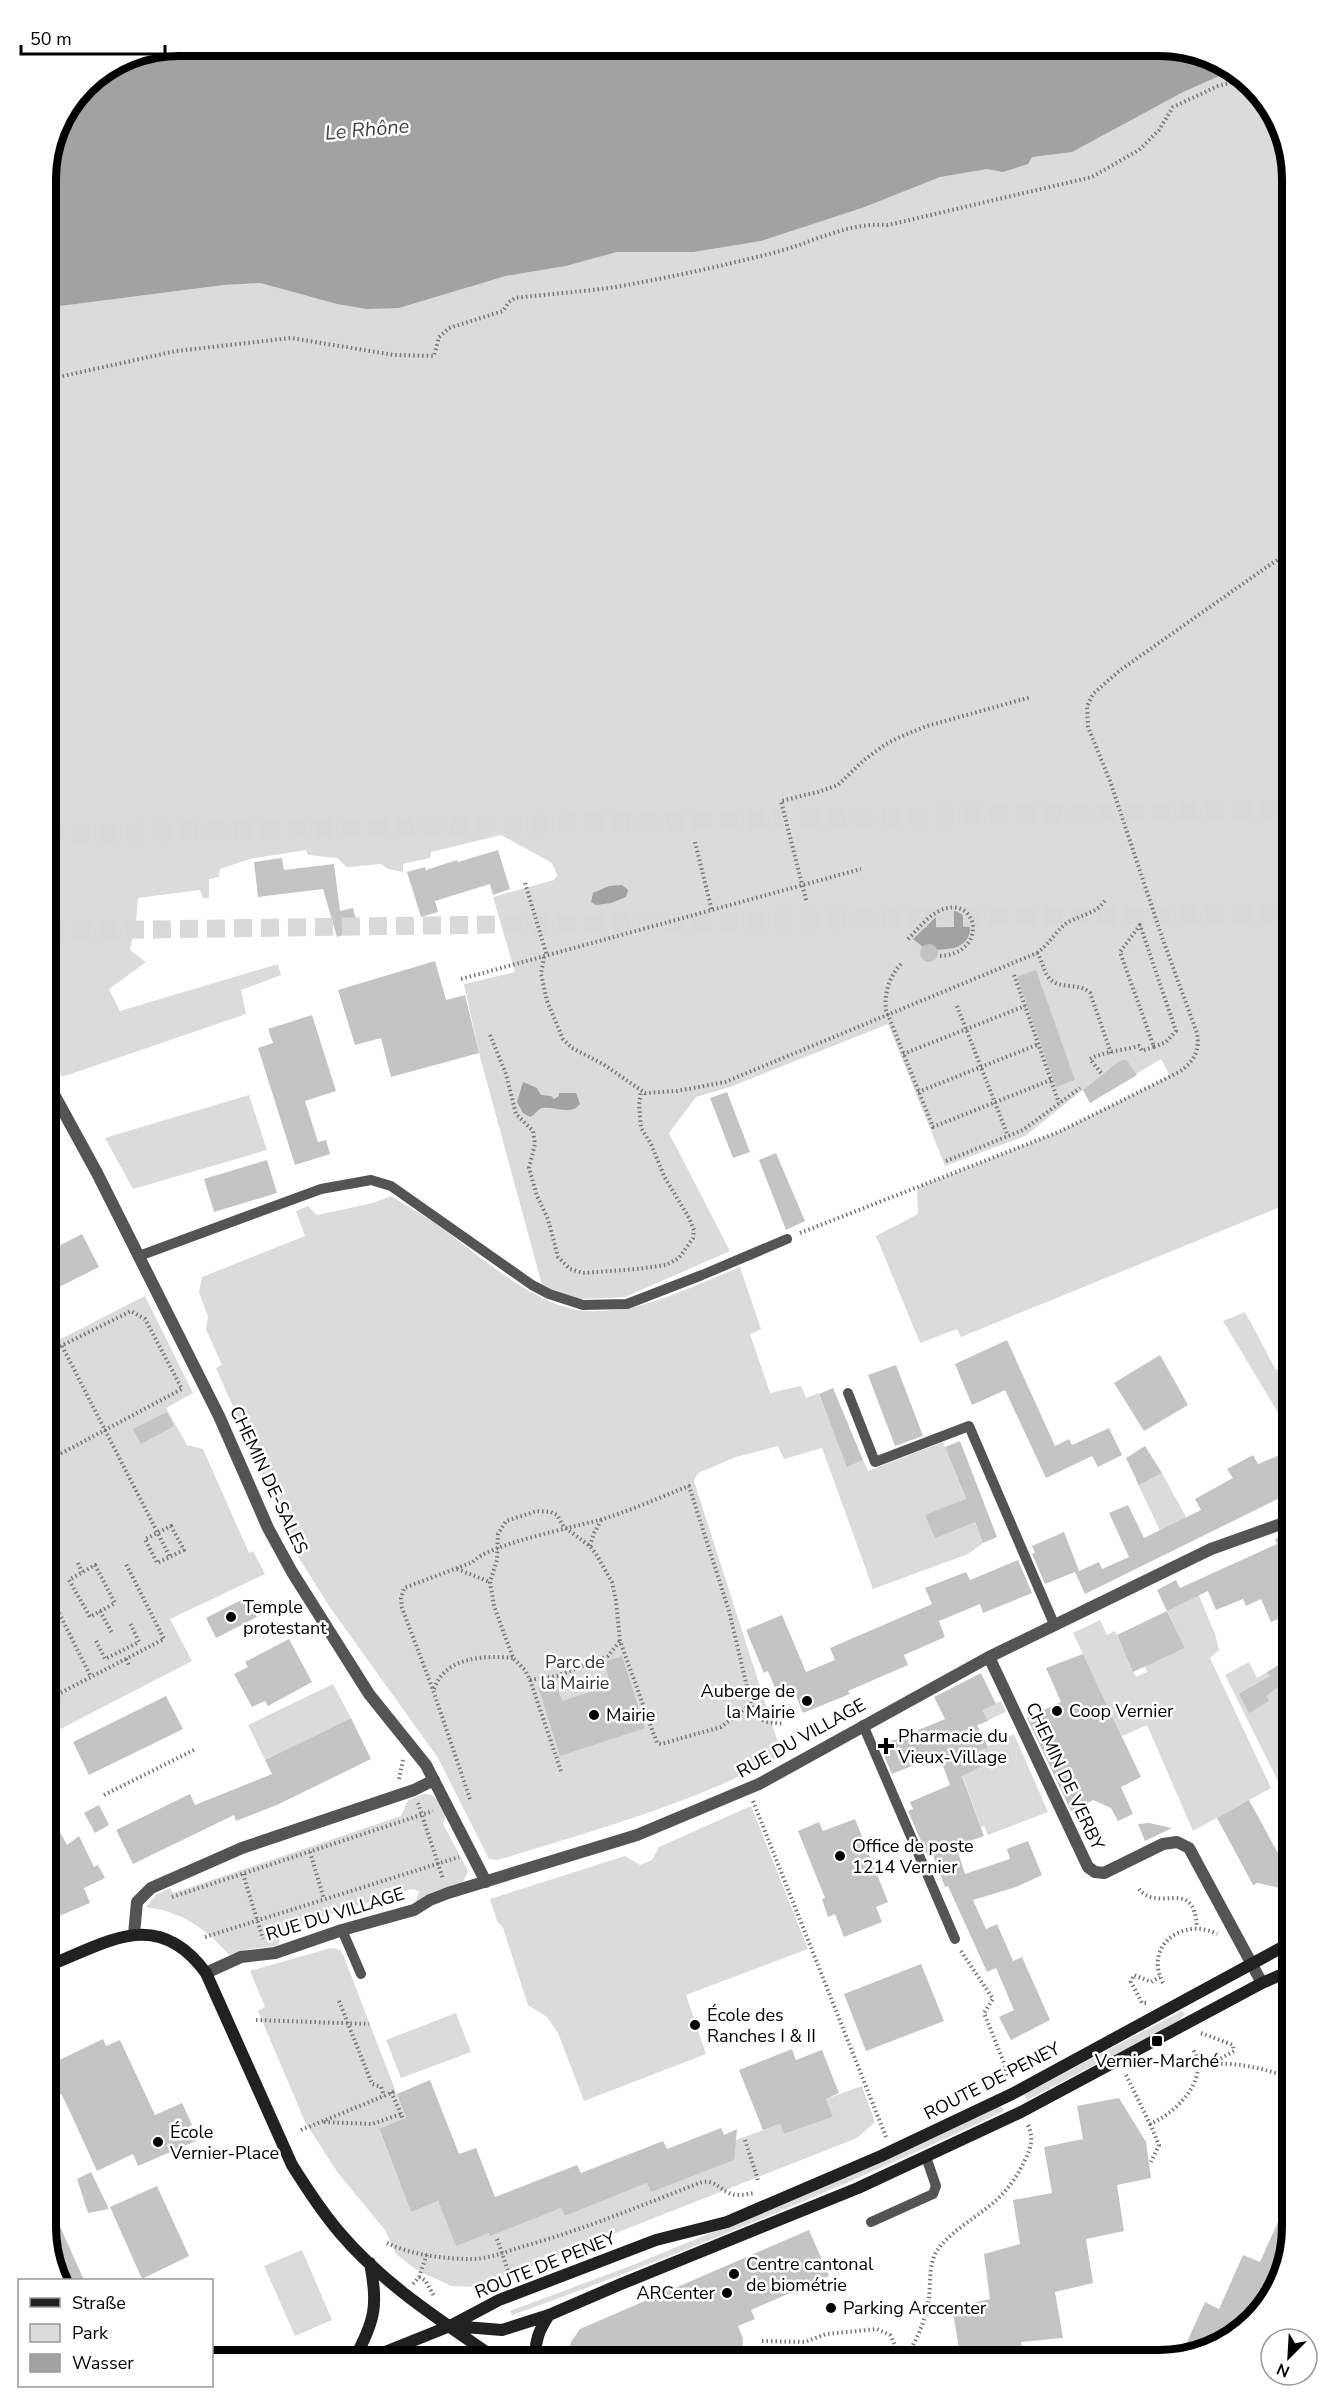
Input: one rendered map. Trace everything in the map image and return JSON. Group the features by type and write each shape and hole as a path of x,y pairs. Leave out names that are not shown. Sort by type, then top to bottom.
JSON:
{"main road":[{"path":"56,1961 107,1940 134,1934 160,1937 189,1953 206,1972 292,2165 310,2195 341,2234 370,2264 404,2294 483,2349"},
{"name":"ROUTE DE PENEY","path":"450,2326 505,2298 656,2240 727,2222 881,2156 1012,2094 1282,1948"},
{"name":"ROUTE DE PENEY","path":"450,2326 502,2330 549,2315 858,2188 1032,2107 1282,1974"},
{"path":"359,2349 371,2326 374,2314 375,2289 370,2264"},
{"path":"535,2349 541,2328 549,2315"},
{"path":"392,2349 450,2326"}],"street":[{"name":"CHEMIN DE-SALES","path":"56,1098 97,1173 219,1416 268,1528 292,1572 369,1694 426,1765 486,1882"},
{"name":"RUE DU VILLAGE","path":"206,1972 241,1957 275,1953 342,1930 414,1910 430,1899 637,1834 754,1787 862,1725 1054,1624 1212,1549 1282,1524"},
{"name":"CHEMIN DE VERBY","path":"989,1657 1088,1867 1095,1872 1104,1873 1163,1844 1177,1842 1189,1848 1262,1983"},
{"path":"134,1934 137,1902 152,1888 242,1848 414,1790 434,1780"}],"lane":[{"path":"139,1256 321,1189 371,1180 391,1186 532,1285 549,1294 583,1305 627,1304 787,1239"},
{"path":"848,1393 875,1462 969,1426 1054,1624"},
{"path":"862,1725 955,1940"},
{"path":"342,1930 361,1974"},
{"path":"872,2222 933,2194 936,2186 926,2157"}],"path":[{"path":"56,378 176,351 273,339 291,338 394,355 434,356 439,337 449,328 503,311 515,298 616,286 695,270 775,252 849,228 871,224 888,225 1092,177 1139,150 1159,130 1173,107 1218,86 1235,82"},
{"path":"787,1239 1061,1131 1179,1072 1194,1058 1198,1046 1197,1033 1110,781 1088,727 1087,706 1093,694 1119,671 1282,557"},
{"path":"807,900 781,801 838,785 872,755 902,735 1031,697"},
{"path":"695,842 711,911"},
{"path":"461,979 861,869"},
{"path":"525,883 545,957 541,974 548,1001 563,1040 572,1048 603,1064 641,1091 650,1093 677,1091 724,1082 1037,953 1046,947 1067,922 1095,911 1106,899"},
{"path":"908,939 938,912 950,908 961,909 974,923 971,940 957,952 937,956"},
{"path":"1101,1073 1090,1059 1098,1054 1139,1046 1142,1051 1154,1047 1166,1042 1176,1031 1140,925 1120,952 1154,1047"},
{"path":"1037,953 1050,980 1083,988 1090,993 1111,1053"},
{"path":"902,964 894,972 886,991 888,1016 933,1127 1051,1080"},
{"path":"1014,975 1059,1103"},
{"path":"957,1006 1008,1136"},
{"path":"903,1054 1025,1006"},
{"path":"490,1035 506,1074 516,1114 533,1131 535,1144 529,1168 537,1196 548,1219 558,1257 570,1269 583,1273 666,1265 679,1258 693,1238 694,1230 689,1218 664,1176 651,1144 641,1128 639,1105 641,1091"},
{"path":"918,1092 1039,1044"},
{"path":"946,1161 1023,1130 1080,1088"},
{"path":"56,1349 131,1311 146,1319 181,1391 56,1455"},
{"path":"62,1346 170,1557"},
{"path":"470,1799 402,1608 401,1598 404,1588 497,1550 564,1527 603,1519 689,1486 729,1611 751,1704 759,1718 766,1722 784,1724"},
{"path":"561,1771 530,1680 525,1670 513,1658 494,1606 490,1582 498,1534 506,1521 537,1510 557,1515 564,1527 590,1546 605,1568 612,1582 616,1601 620,1641 657,1743 661,1744 721,1727 751,1704"},
{"path":"590,1546 594,1533 603,1519"},
{"path":"171,1526 184,1550 170,1557 157,1563 145,1539 171,1526"},
{"path":"78,1563 82,1572"},
{"path":"60,1703 56,1695 164,1639 126,1564"},
{"path":"95,1565 115,1603 90,1617 69,1580 82,1572 95,1565"},
{"path":"456,1568 490,1582"},
{"path":"56,1607 91,1677"},
{"path":"100,1611 112,1633"},
{"path":"96,1641 105,1659 139,1642 130,1623"},
{"path":"530,1680 557,1676 608,1656 620,1641"},
{"path":"433,1690 437,1680 462,1661 492,1656 513,1658"},
{"path":"126,1659 130,1667"},
{"path":"105,1795 194,1750"},
{"path":"397,1783 404,1767 403,1753"},
{"path":"754,1787 888,2140 878,2144"},
{"path":"416,1797 446,1888"},
{"path":"170,1898 448,1806"},
{"path":"310,1852 324,1899"},
{"path":"205,1937 461,1857"},
{"path":"243,1874 264,1941 253,1944"},
{"path":"1139,1889 1147,1897 1153,1899 1180,1898 1188,1901 1197,1916 1197,1928"},
{"path":"1163,1983 1156,1958 1161,1947 1182,1932 1197,1928 1207,1929 1223,1938"},
{"path":"962,1954 993,1999 984,2013 1006,2068 1007,2084"},
{"path":"1142,2003 1131,1982 1134,1975 1151,1982 1160,1977"},
{"path":"339,2001 372,2084 381,2087 384,2096"},
{"path":"256,2020 369,2024"},
{"path":"1193,2031 1233,2044 1234,2051 1213,2064"},
{"path":"1150,2124 1160,2120 1182,2099 1197,2078 1198,2067 1193,2049"},
{"path":"1198,2067 1213,2064 1262,2069 1282,2076"},
{"path":"1126,2075 1159,2145 1151,2162"},
{"path":"301,2130 394,2092 403,2120"},
{"path":"320,2121 372,2124 401,2114"},
{"path":"910,2350 923,2321 929,2294 932,2261 938,2249 961,2227 1003,2194 1018,2175 1032,2141 1028,2125"},
{"path":"745,2140 758,2180"},
{"path":"387,2243 402,2250 472,2259 564,2235 702,2182 709,2181 717,2184 730,2194 759,2192"},
{"path":"497,2239 511,2279"},
{"path":"425,2280 419,2277 427,2254"},
{"path":"762,2341 806,2342 826,2334 877,2329 890,2336 897,2350"}],"green space":[{"path":"1202,64 1220,72 1246,91 1256,103 1272,131 1279,154 1282,178 1282,1206 961,1337 957,1329 920,1343 876,1236 918,1214 917,1188 1061,1131 1170,1076 1161,1059 1136,1074 1126,1059 1119,1061 1025,1136 945,1166 888,1024 730,1087 696,1097 669,1133 730,1251 625,1297 581,1299 551,1291 542,1285 479,1053 464,984 515,972 493,897 554,880 557,875 552,863 501,835 431,852 430,858 403,864 403,872 388,869 381,864 347,867 337,858 308,855 306,850 250,859 220,869 219,877 209,879 209,898 203,898 200,890 138,898 130,950 146,962 109,989 120,1011 278,964 281,975 241,990 246,1014 62,1077 56,1067 56,307 224,285 260,283 337,304 399,308 506,276 566,266 617,252 694,252 761,241 862,208"},
{"path":"249,1095 267,1150 133,1189 105,1138"},
{"name":"Parc de la Mairie","path":"391,1196 430,1220 514,1282 551,1302 576,1310 603,1311 638,1306 740,1267 761,1329 750,1334 770,1393 801,1386 806,1398 818,1393 848,1466 863,1460 868,1471 943,1442 983,1543 968,1554 873,1589 822,1448 784,1459 778,1446 736,1457 698,1473 694,1481 782,1755 713,1788 643,1815 498,1860 489,1859 438,1758 329,1606 299,1558 216,1368 222,1365 206,1329 208,1317 199,1292 202,1277 305,1236 296,1211 308,1206 317,1215 373,1203"},
{"path":"145,1296 193,1393 166,1408 187,1445 203,1449 249,1553 253,1551 265,1574 170,1619 192,1661 56,1731 56,1341"},
{"path":"1245,1312 1276,1370 1282,1367 1282,1419 1223,1321"},
{"path":"1162,1473 1186,1517 1163,1537 1136,1480 1141,1477 1144,1482"},
{"path":"1195,1586 1215,1634 1219,1650 1210,1658 1271,1788 1193,1831 1147,1725 1122,1736 1073,1633 1100,1620 1107,1635 1115,1631 1124,1652 1136,1648 1136,1659 1129,1663 1136,1677 1147,1672 1145,1666 1185,1648 1163,1602"},
{"path":"1249,1662 1257,1678 1282,1663 1282,1789 1225,1675"},
{"path":"333,1684 351,1718 265,1760 248,1725"},
{"path":"1001,1701 1006,1712 978,1725 972,1714"},
{"path":"1014,1734 1048,1812 988,1835 984,1826 981,1827 960,1769 969,1762 974,1770 984,1766 977,1751"},
{"path":"423,1794 432,1795 440,1803 446,1815 443,1824 468,1871 463,1882 433,1892 416,1902 419,1891 412,1889 285,1928 278,1945 249,1949 229,1955 212,1937 192,1923 170,1913 146,1907 156,1895 170,1888 173,1893 401,1816 408,1800"},
{"path":"751,1806 808,1949 686,1995 706,2054 584,2101 558,2033 547,2017 528,2005 503,1928 497,1921 490,1899 625,1856 640,1865 652,1860 659,1847"},
{"path":"331,1948 340,1950 344,1957 406,2118 379,2130 411,2212 438,2201 456,2245 489,2233 491,2235 561,2208 565,2216 647,2183 651,2192 736,2140 780,2124 784,2134 833,2117 826,2099 862,2086 875,2122 857,2138 479,2287 451,2286 415,2269 396,2254 385,2230 338,2173 305,2122 258,2011 265,2007 250,1971"},
{"path":"1182,2011 1185,2014 1176,2023 1027,2100 1024,2094"},
{"path":"456,2013 471,2052 401,2078 386,2040"},
{"path":"1001,2105 1004,2111 883,2167 761,2219 575,2292 512,2315 510,2311 638,2263 805,2194"},
{"path":"302,2250 332,2320 295,2336 264,2266"}],"water":[{"name":"Le Rhône","path":"178,56 1167,56 1198,62 1223,74 1183,92 1072,152 1032,157 1028,164 1003,172 987,169 940,177 862,208 761,241 694,252 617,252 566,266 506,276 399,308 367,309 337,304 260,283 224,285 56,307 56,170 60,146 72,117 86,97 103,81 124,68 154,58"},
{"path":"622,885 628,890 626,897 611,903 596,905 591,902 593,893 609,886"},
{"path":"955,911 966,918 970,928 967,939 957,947 928,951 913,939 938,915"},
{"path":"523,1082 537,1088 541,1095 551,1096 554,1099 559,1096 559,1093 576,1093 580,1104 568,1110 542,1108 530,1117 523,1113 517,1102"}],"building":[{"path":"498,850 510,889 493,895 490,884 435,901 438,912 421,917 407,872 425,867 426,870"},
{"path":"282,858 284,870 334,864 340,911 353,908 359,930 337,937 323,889 258,897 254,862"},
{"path":"929,944 935,947 938,953 935,959 929,962 923,959 920,953 923,947"},
{"path":"435,961 446,1000 465,995 479,1053 391,1077 381,1038 355,1045 338,990"},
{"path":"1036,970 1075,1080 1056,1087 1017,977"},
{"path":"312,1015 336,1091 305,1101 318,1142 326,1140 330,1154 295,1165 258,1048 273,1043 268,1029"},
{"path":"1126,1059 1137,1075 1090,1103 1083,1090 1119,1061"},
{"path":"727,1092 750,1152 733,1158 710,1098"},
{"path":"776,1153 805,1221 786,1230 759,1160"},
{"path":"267,1160 277,1193 214,1212 204,1179"},
{"path":"82,1234 99,1267 56,1288 56,1247"},
{"path":"1007,1340 1055,1446 1069,1439 1072,1445 1109,1428 1122,1455 1098,1467 1092,1456 1046,1478 1005,1390 972,1405 955,1364"},
{"path":"1160,1355 1188,1405 1144,1431 1114,1383"},
{"path":"896,1365 923,1436 895,1446 868,1375"},
{"path":"833,1388 863,1460 847,1467 819,1394"},
{"path":"167,1412 174,1426 141,1444 133,1429"},
{"path":"960,1441 997,1537 983,1543 975,1522 935,1538 925,1515 966,1499 945,1447"},
{"path":"1145,1446 1162,1473 1139,1485 1126,1458"},
{"path":"1282,1454 1282,1497 1085,1594 1075,1572 1045,1584 1032,1554 1035,1553 1032,1546 1064,1532 1079,1571 1099,1562 1102,1569 1129,1557 1109,1513 1128,1505 1144,1538 1201,1510 1195,1499 1233,1478 1227,1469 1253,1455 1258,1464"},
{"path":"1282,1536 1282,1617 1271,1622 1261,1599 1246,1606 1243,1599 1216,1610 1208,1591 1167,1611 1157,1590 1176,1580 1180,1588 1277,1544 1275,1539"},
{"path":"1018,1560 1032,1593 983,1613 980,1604 939,1621 945,1637 904,1655 908,1665 848,1691 850,1694 803,1713 792,1686 777,1693 768,1671 764,1673 746,1630 782,1615 806,1672 835,1660 830,1648 932,1604 925,1588 966,1572 970,1580"},
{"name":"Temple protestant","path":"247,1597 257,1617 216,1638 206,1618"},
{"path":"1167,1611 1185,1648 1133,1672 1117,1635"},
{"path":"289,1639 312,1682 268,1706 265,1701 252,1707 234,1674 248,1667 245,1662"},
{"path":"1083,1654 1141,1777 1121,1787 1133,1814 1118,1821 1111,1808 1093,1800 1071,1811 1027,1718 1061,1702 1046,1668"},
{"name":"Mairie","path":"622,1656 645,1728 560,1756 538,1686 555,1681 562,1701 611,1685 604,1662"},
{"path":"1282,1663 1282,1684 1266,1696 1269,1701 1249,1713 1239,1694 1270,1676 1267,1672"},
{"path":"981,1673 996,1704 982,1710 988,1721 977,1725 988,1747 977,1751 985,1765 962,1776 984,1836 956,1846 965,1874 1010,1859 1007,1849 1028,1841 1042,1875 1016,1887 973,1900 986,1929 997,1924 1013,1961 1022,1957 1050,2020 1011,2040 999,2017 1014,2010 996,1968 987,1972 948,1886 945,1887 933,1855 928,1857 908,1811 913,1809 910,1802 950,1785 939,1755 892,1774 880,1746 945,1719 934,1697"},
{"path":"166,1696 183,1729 89,1775 73,1742"},
{"path":"351,1718 371,1759 277,1805 236,1821 234,1815 133,1864 116,1830 190,1794 195,1805 272,1774 265,1760"},
{"path":"1249,1800 1280,1857 1282,1856 1282,1889 1258,1883 1253,1885 1217,1818"},
{"path":"99,1805 109,1825 95,1833 84,1813"},
{"path":"855,1819 888,1902 876,1907 882,1922 844,1937 835,1914 828,1917 822,1899 825,1898 798,1831 819,1822 823,1831"},
{"path":"1149,1823 1172,1828 1145,1841 1138,1824"},
{"path":"56,1825 67,1845 79,1836 94,1867 98,1865 105,1878 84,1888 90,1903 56,1917"},
{"path":"921,1964 944,2021 866,2051 844,1994"},
{"path":"103,2039 106,2046 120,2040 155,2115 182,2103 196,2141 138,2166 133,2154 97,2171 66,2103 61,2094 56,2096 56,2062"},
{"path":"792,2049 796,2060 822,2050 839,2093 826,2099 833,2117 784,2134 780,2124 763,2130 739,2070"},
{"path":"430,2080 459,2154 476,2148 495,2197 577,2165 581,2173 663,2141 667,2149 721,2128 724,2135 737,2129 734,2160 651,2192 647,2183 565,2216 561,2208 490,2236 489,2233 456,2246 438,2201 411,2212 379,2129 406,2118 397,2094"},
{"path":"1119,2098 1146,2142 1151,2178 1117,2185 1124,2231 1086,2239 1093,2283 1055,2292 1063,2338 1021,2342 1022,2350 959,2350 952,2307 990,2299 984,2254 1020,2244 1013,2200 1052,2193 1044,2147 1083,2139 1077,2106"},
{"path":"91,2172 109,2209 88,2213 77,2179"},
{"path":"157,2186 189,2256 142,2279 110,2207"},
{"path":"56,2218 84,2279 68,2279 65,2274 58,2251"},
{"path":"1278,2222 1282,2224 1277,2259 1272,2274 1251,2308 1220,2333 1198,2343 1193,2344 1187,2342 1205,2302 1219,2309 1243,2255 1260,2262"},
{"name":"ARCenter","path":"809,2230 829,2276 751,2310 755,2319 738,2326 743,2339 742,2350 569,2349 571,2342 580,2329"}],"tunnel":[{"path":"56,834 1282,809"},
{"path":"56,931 1282,913"}],"place":[{"name":"Temple protestant","path":"231,1617"},
{"name":"Auberge de la Mairie","path":"807,1701"},
{"name":"Coop Vernier","path":"1057,1711"},
{"name":"Mairie","path":"594,1715"},
{"name":"Pharmacie du Vieux-Village","path":"886,1746"},
{"name":"Office de poste 1214 Vernier","path":"840,1856"},
{"name":"École des Ranches I & II","path":"695,2025"},
{"name":"Vernier-Marché","path":"1157,2041"},
{"name":"École Vernier-Place","path":"158,2142"},
{"name":"Centre cantonal de biométrie","path":"734,2274"},
{"name":"ARCenter","path":"727,2293"},
{"name":"Parking Arccenter","path":"831,2308"}]}
